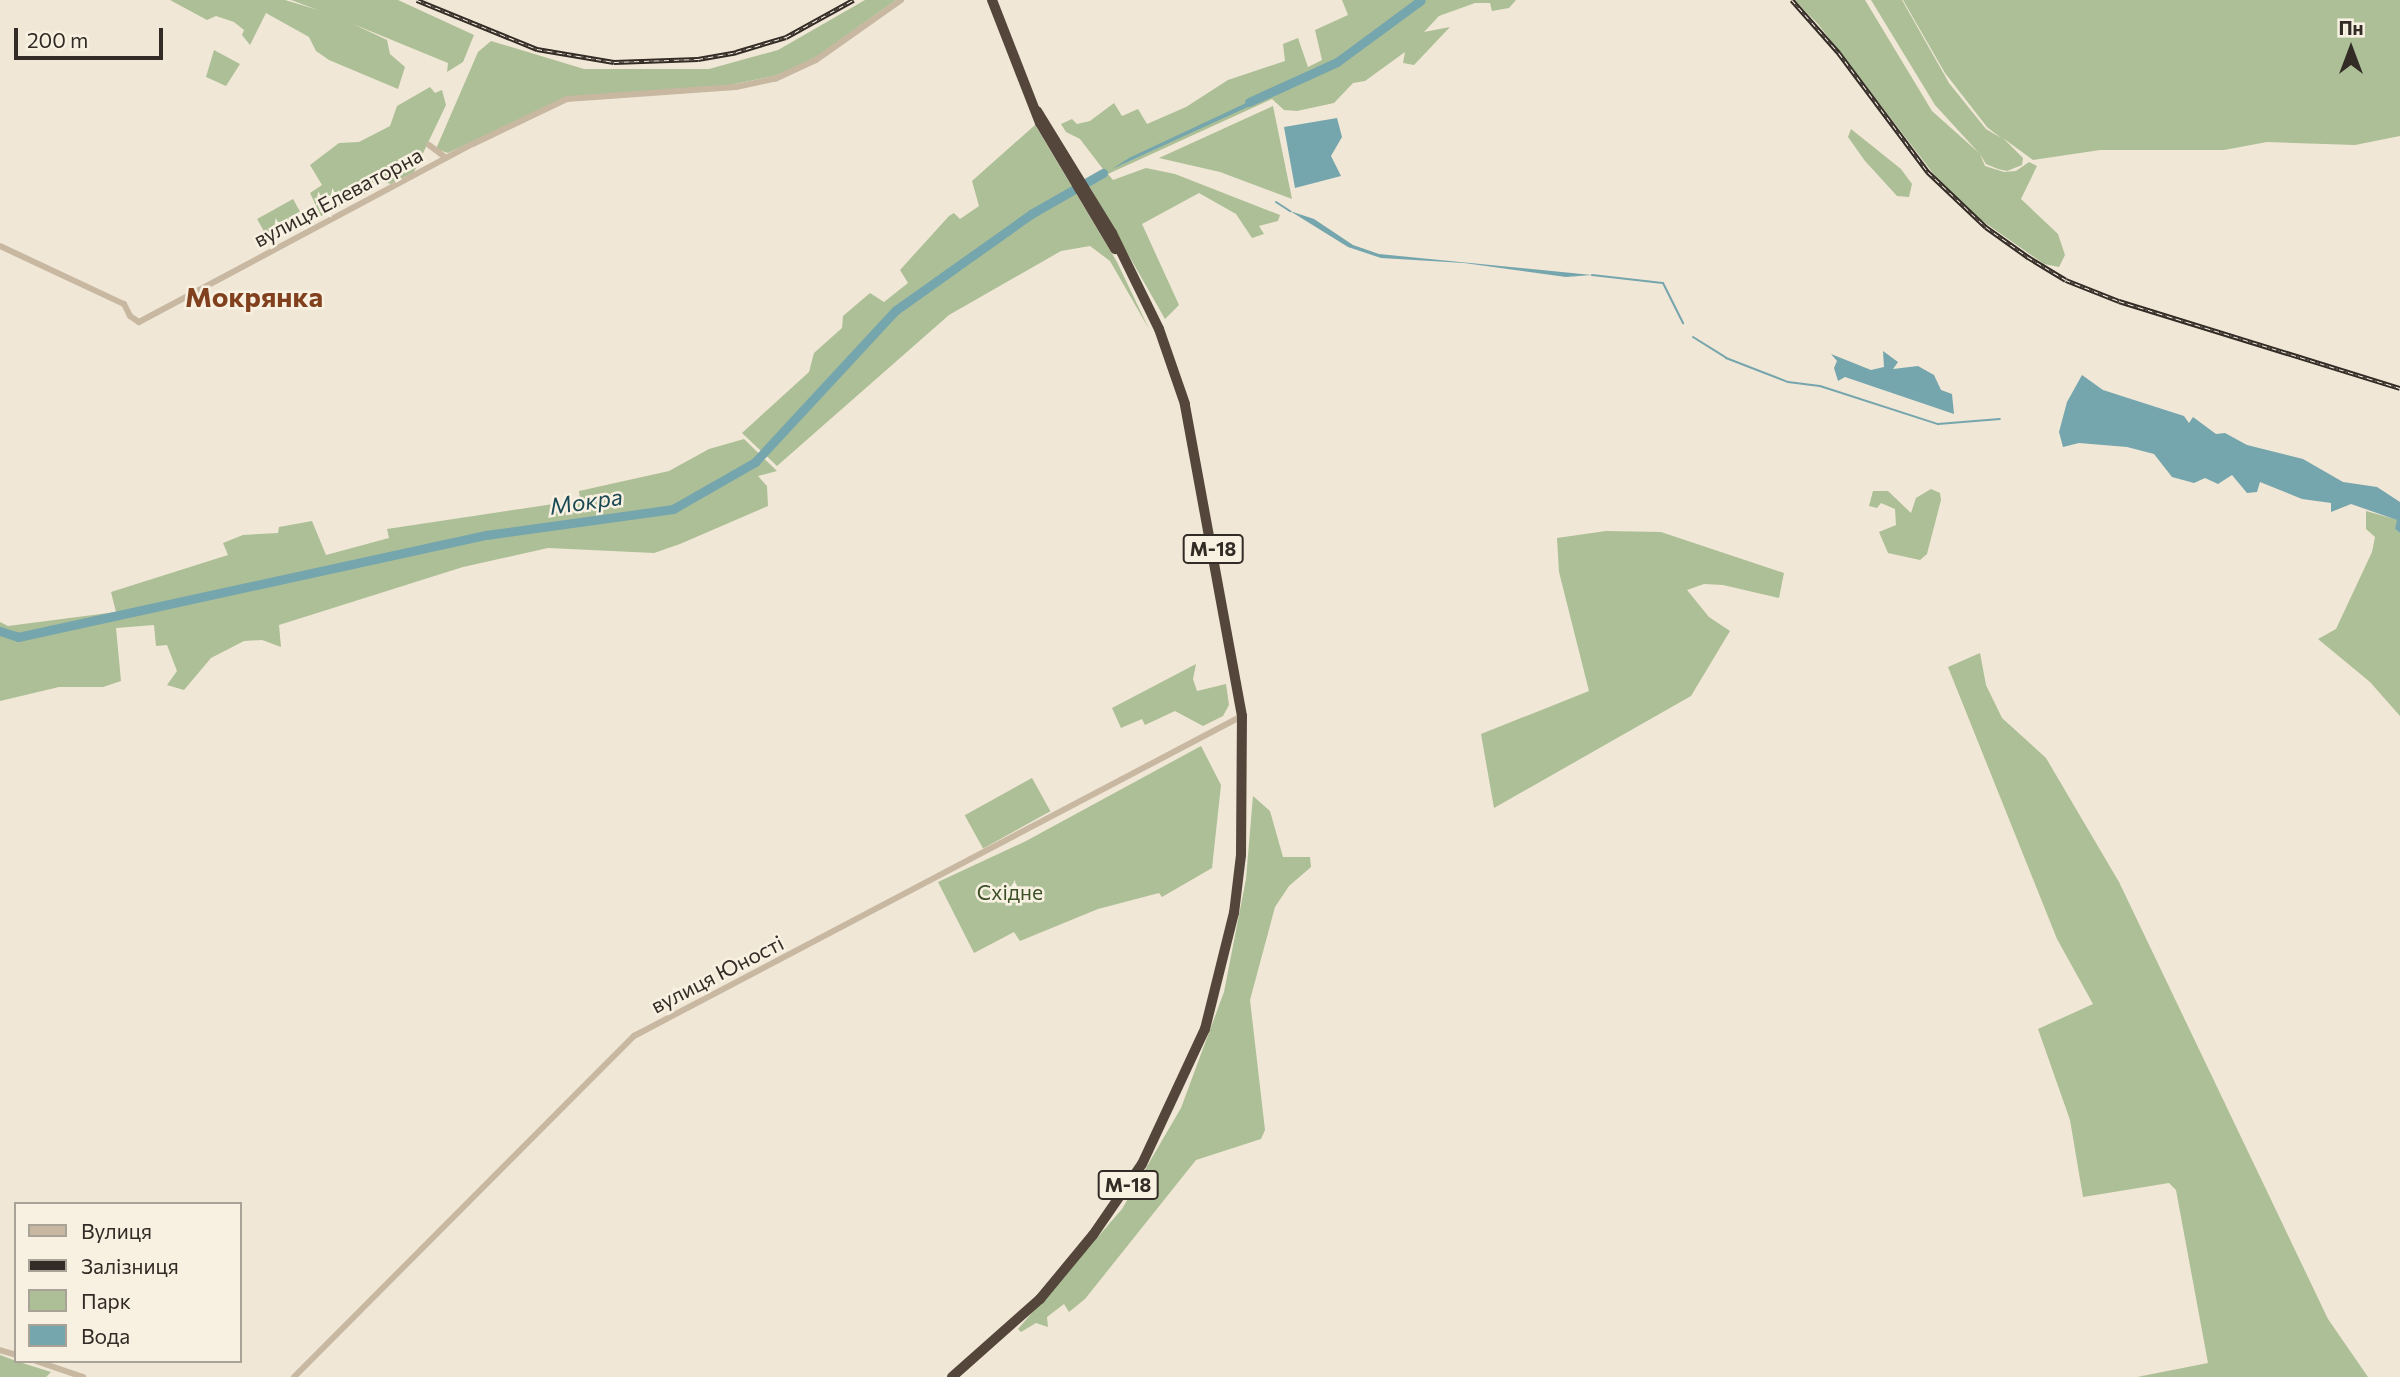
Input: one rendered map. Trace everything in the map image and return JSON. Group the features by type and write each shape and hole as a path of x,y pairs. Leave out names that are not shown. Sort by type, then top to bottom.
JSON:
{"highway":[{"name":"М-18","path":"951,1377 1040,1299 1093,1236 1142,1164 1193,1060 1234,913 1244,811 1242,716 1185,404 1159,329 1127,265 1064,159 1015,68 992,0"}],"street":[{"name":"вулиця Елеваторна","path":"0,246 125,306 133,320 146,320 446,158 576,98 736,87 775,79 816,60 901,0"},
{"path":"429,145 446,158"},
{"name":"вулиця Юності","path":"294,1377 634,1037 1242,716"},
{"path":"42,1363 83,1377"}],"green space":[{"path":"170,0 285,0 318,10 291,0 398,0 474,35 463,62 447,72 448,63 353,24 387,40 390,54 405,67 398,89 329,60 316,51 309,37 266,13 250,45 242,35 244,30 234,22 216,16 207,20"},
{"path":"865,0 896,0 809,62 774,76 730,85 560,100 448,153 436,149 478,52 491,41 584,69 709,69 778,50"},
{"path":"1342,0 1516,0 1509,8 1492,11 1490,3 1475,3 1439,16 1424,32 1450,27 1414,65 1403,63 1405,52 1365,81 1353,83 1334,103 1297,111 1284,110 1272,99 1108,174 1113,180 1146,168 1175,174 1280,215 1278,221 1259,226 1264,234 1252,238 1236,214 1199,193 1142,224 1179,305 1165,319 1088,184 1106,173 1080,139 1066,132 1061,124 1072,119 1077,124 1090,121 1114,103 1122,116 1138,109 1147,124 1186,107 1228,80 1285,61 1283,44 1298,38 1308,67 1322,60 1315,30 1348,15"},
{"path":"1794,0 1865,0 1932,111 1979,153 1935,105 1871,0 1902,0 1949,83 1986,129 2001,138 1987,127 1945,73 1903,0 2400,0 2400,136 2355,145 2267,142 2224,150 2100,150 2033,160 2003,138 2023,158 2022,165 2007,171 1998,169 1986,164 1980,154 1985,166 2004,172 2016,171 2029,162 2037,166 2021,199 2058,234 2065,255 2059,267 2044,264 1981,220 1939,181 1818,24"},
{"path":"214,50 240,64 226,86 206,77"},
{"path":"430,87 435,93 442,90 446,105 414,172 391,184 378,180 370,185 372,190 321,216 310,193 322,185 310,165 339,143 359,142 390,126 397,106"},
{"path":"1273,106 1292,199 1220,172 1159,158"},
{"path":"1035,125 1117,262 1149,329 1110,261 1090,246 1061,251 949,315 777,466 742,433 809,372 814,353 842,328 843,316 870,293 884,302 908,283 900,270 949,216 954,213 960,219 979,206 972,181"},
{"path":"1851,129 1901,169 1912,184 1909,197 1897,196 1865,161 1848,137"},
{"path":"293,199 305,221 269,241 257,219"},
{"path":"744,439 777,471 758,476 767,486 768,506 680,544 654,553 548,548 463,567 279,625 281,647 262,640 244,641 211,658 184,690 167,685 177,671 167,645 156,646 154,625 116,628 121,681 103,687 59,687 0,701 0,622 8,626 116,612 111,592 228,555 223,543 243,535 278,533 279,527 312,521 326,555 389,538 387,529 580,500 579,491 669,471 709,449"},
{"path":"1931,489 1940,493 1941,500 1927,554 1920,560 1888,553 1879,532 1896,525 1895,509 1881,503 1877,508 1869,506 1873,491 1888,491 1911,513 1916,498"},
{"path":"2366,511 2398,520 2395,529 2400,533 2400,716 2370,682 2318,639 2336,629 2372,552 2375,537 2366,529"},
{"path":"1606,531 1661,532 1784,573 1779,598 1723,585 1704,584 1687,590 1709,617 1730,631 1691,696 1494,808 1481,734 1589,691 1559,572 1557,538"},
{"path":"1980,653 1986,685 2002,718 2046,758 2119,882 2328,1319 2368,1377 2137,1377 2208,1363 2176,1190 2169,1183 2083,1197 2070,1120 2038,1029 2093,1004 2057,939 1948,667"},
{"path":"1196,664 1193,679 1197,691 1226,684 1229,705 1223,716 1203,726 1175,711 1145,725 1142,719 1121,728 1112,708"},
{"name":"Східне","path":"1201,746 1221,785 1212,868 1162,897 1159,893 1098,909 1020,941 1014,932 974,953 938,882 1026,841"},
{"path":"1032,778 1050,811 983,849 965,815"},
{"path":"1253,796 1270,811 1283,857 1310,857 1311,867 1289,886 1275,907 1250,1000 1265,1130 1261,1139 1196,1160 1085,1299 1069,1312 1064,1304 1047,1317 1048,1327 1036,1323 1021,1332 1018,1329 1122,1209 1181,1108 1224,992 1246,879"},
{"path":"0,1355 14,1360 14,1363 51,1372 46,1377 0,1377"}],"water":[{"path":"1259,97 1263,100 1112,169 1129,158"},
{"path":"1337,118 1342,137 1331,156 1341,176 1295,188 1284,127"},
{"path":"1290,211 1314,219 1353,245 1379,254 1592,275 1566,277 1464,263 1381,258 1348,247"},
{"path":"1883,351 1898,362 1893,369 1918,366 1934,375 1941,390 1952,394 1954,414 1845,377 1838,381 1834,368 1837,361 1831,354 1871,370 1884,367"},
{"path":"2082,375 2103,390 2184,416 2189,423 2193,417 2216,434 2225,433 2247,445 2303,459 2343,482 2377,487 2400,502 2400,533 2395,529 2397,520 2351,504 2331,512 2331,503 2302,499 2260,482 2257,492 2247,493 2232,475 2218,484 2205,478 2194,483 2172,477 2154,454 2127,447 2079,443 2063,447 2059,432 2067,402"}],"waterway":[{"path":"1249,102 1337,62 1421,0"},
{"name":"Мокра","path":"0,631 18,637 486,535 673,509 755,462 896,310 1031,214 1103,173"},
{"path":"1276,202 1290,211"},
{"path":"1592,275 1663,283 1683,323"},
{"path":"1693,337 1726,358 1788,382 1820,386 1938,424 2000,419"}],"railway":[{"path":"417,0 537,49 614,62 698,59 736,52 786,37 853,0"},
{"path":"1792,0 1839,53 1928,172 1986,227 2028,257 2066,280 2119,301 2400,388"}],"district":[{"name":"Мокрянка","path":"254,296"}]}
